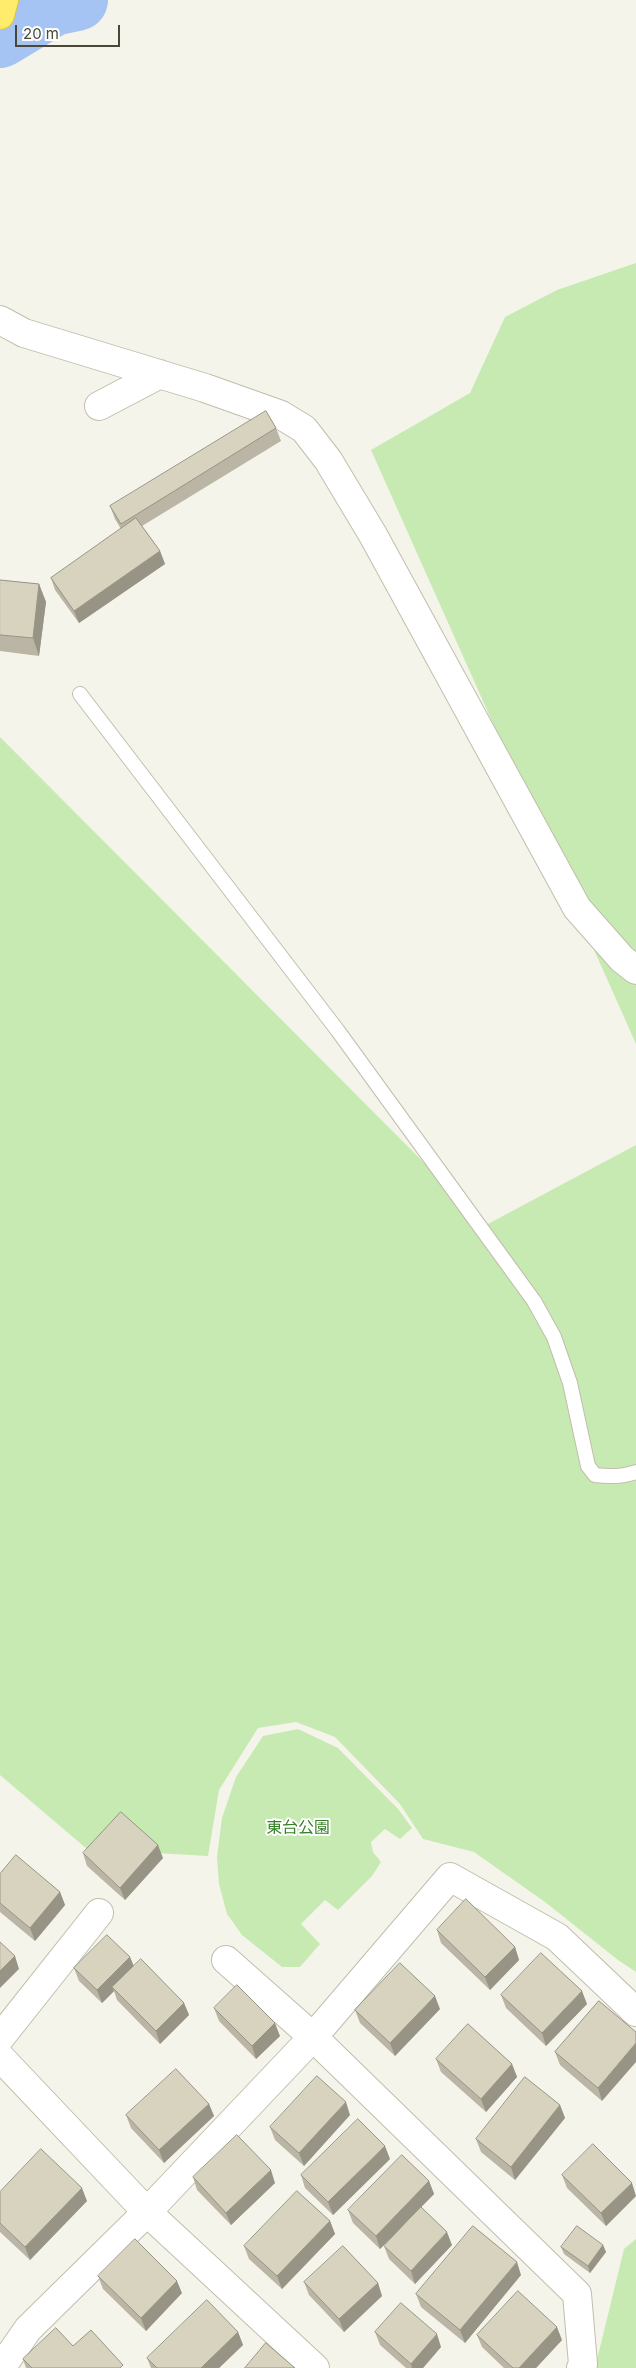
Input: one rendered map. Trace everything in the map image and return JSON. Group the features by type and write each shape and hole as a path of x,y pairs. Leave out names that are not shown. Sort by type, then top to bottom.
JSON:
{"highway":[{"path":"0,15 4,0"}],"street":[{"path":"0,320 24,333 160,374 280,414 304,429 328,460 373,535 577,908 622,959 636,970"},
{"path":"99,406 160,374"},
{"path":"1,2368 28,2329 147,2212 313,2037 450,1877 557,1937 636,2012"},
{"path":"0,2038 99,1913"},
{"path":"226,1960 313,2037 577,2294 583,2364 581,2368"},
{"path":"0,2057 147,2212 315,2368"}],"lane":[{"path":"80,694 338,1031 534,1301 554,1337 570,1383 588,1466 595,1475 608,1477 626,1476 636,1472"}],"green space":[{"path":"636,263 636,1044 371,450 470,393 505,317 557,290"},
{"path":"0,737 486,1225 636,1145 636,1972 545,1902 474,1852 423,1839 400,1804 335,1737 296,1722 258,1728 219,1790 208,1856 87,1849 0,1775"},
{"name":"東台公園","path":"298,1729 338,1748 398,1809 412,1828 400,1839 385,1829 371,1842 373,1852 381,1862 372,1876 338,1910 325,1900 301,1924 320,1944 300,1967 282,1967 242,1935 227,1914 219,1884 217,1857 222,1818 236,1777 263,1736"},
{"path":"636,2239 636,2368 595,2368 624,2249"}],"building":[{"path":"266,411 276,428 121,524 110,506"},
{"path":"136,518 160,551 74,611 51,578"},
{"path":"0,580 39,584 33,638 0,635"},
{"path":"121,1812 158,1845 120,1888 83,1853"},
{"path":"16,1855 60,1892 30,1928 0,1903 0,1874"},
{"path":"466,1899 515,1947 485,1977 437,1930"},
{"path":"107,1935 130,1957 97,1990 74,1968"},
{"path":"0,1942 15,1956 0,1971"},
{"path":"541,1953 582,1991 542,2033 501,1995"},
{"path":"141,1959 184,2003 156,2031 112,1987"},
{"path":"400,1963 435,1996 390,2043 355,2010"},
{"path":"237,1985 275,2023 252,2046 214,2008"},
{"path":"599,2001 636,2032 636,2043 598,2088 555,2052"},
{"path":"468,2024 512,2064 481,2099 436,2059"},
{"path":"176,2069 209,2104 159,2150 126,2115"},
{"path":"317,2076 346,2102 299,2153 270,2127"},
{"path":"525,2077 560,2105 511,2167 476,2139"},
{"path":"358,2119 385,2146 328,2202 301,2175"},
{"path":"237,2135 271,2170 226,2213 193,2177"},
{"path":"593,2144 632,2183 601,2213 562,2175"},
{"path":"41,2149 82,2188 25,2247 0,2223 0,2192"},
{"path":"402,2155 429,2181 376,2236 348,2210"},
{"path":"297,2191 330,2221 277,2276 244,2246"},
{"path":"421,2207 447,2232 411,2271 384,2246"},
{"path":"473,2226 517,2262 460,2330 416,2294"},
{"path":"577,2226 603,2245 588,2266 561,2247"},
{"path":"135,2239 177,2281 141,2318 98,2276"},
{"path":"343,2246 378,2283 339,2319 304,2282"},
{"path":"518,2291 557,2327 519,2368 513,2368 477,2335"},
{"path":"207,2300 238,2332 201,2368 157,2368 147,2358"},
{"path":"401,2303 437,2334 411,2364 375,2332"},
{"path":"56,2328 73,2346 91,2330 123,2365 120,2368 32,2368 23,2359"},
{"path":"266,2343 295,2368 245,2368"}],"waterway":[{"path":"0,37 53,5 77,0"}]}
